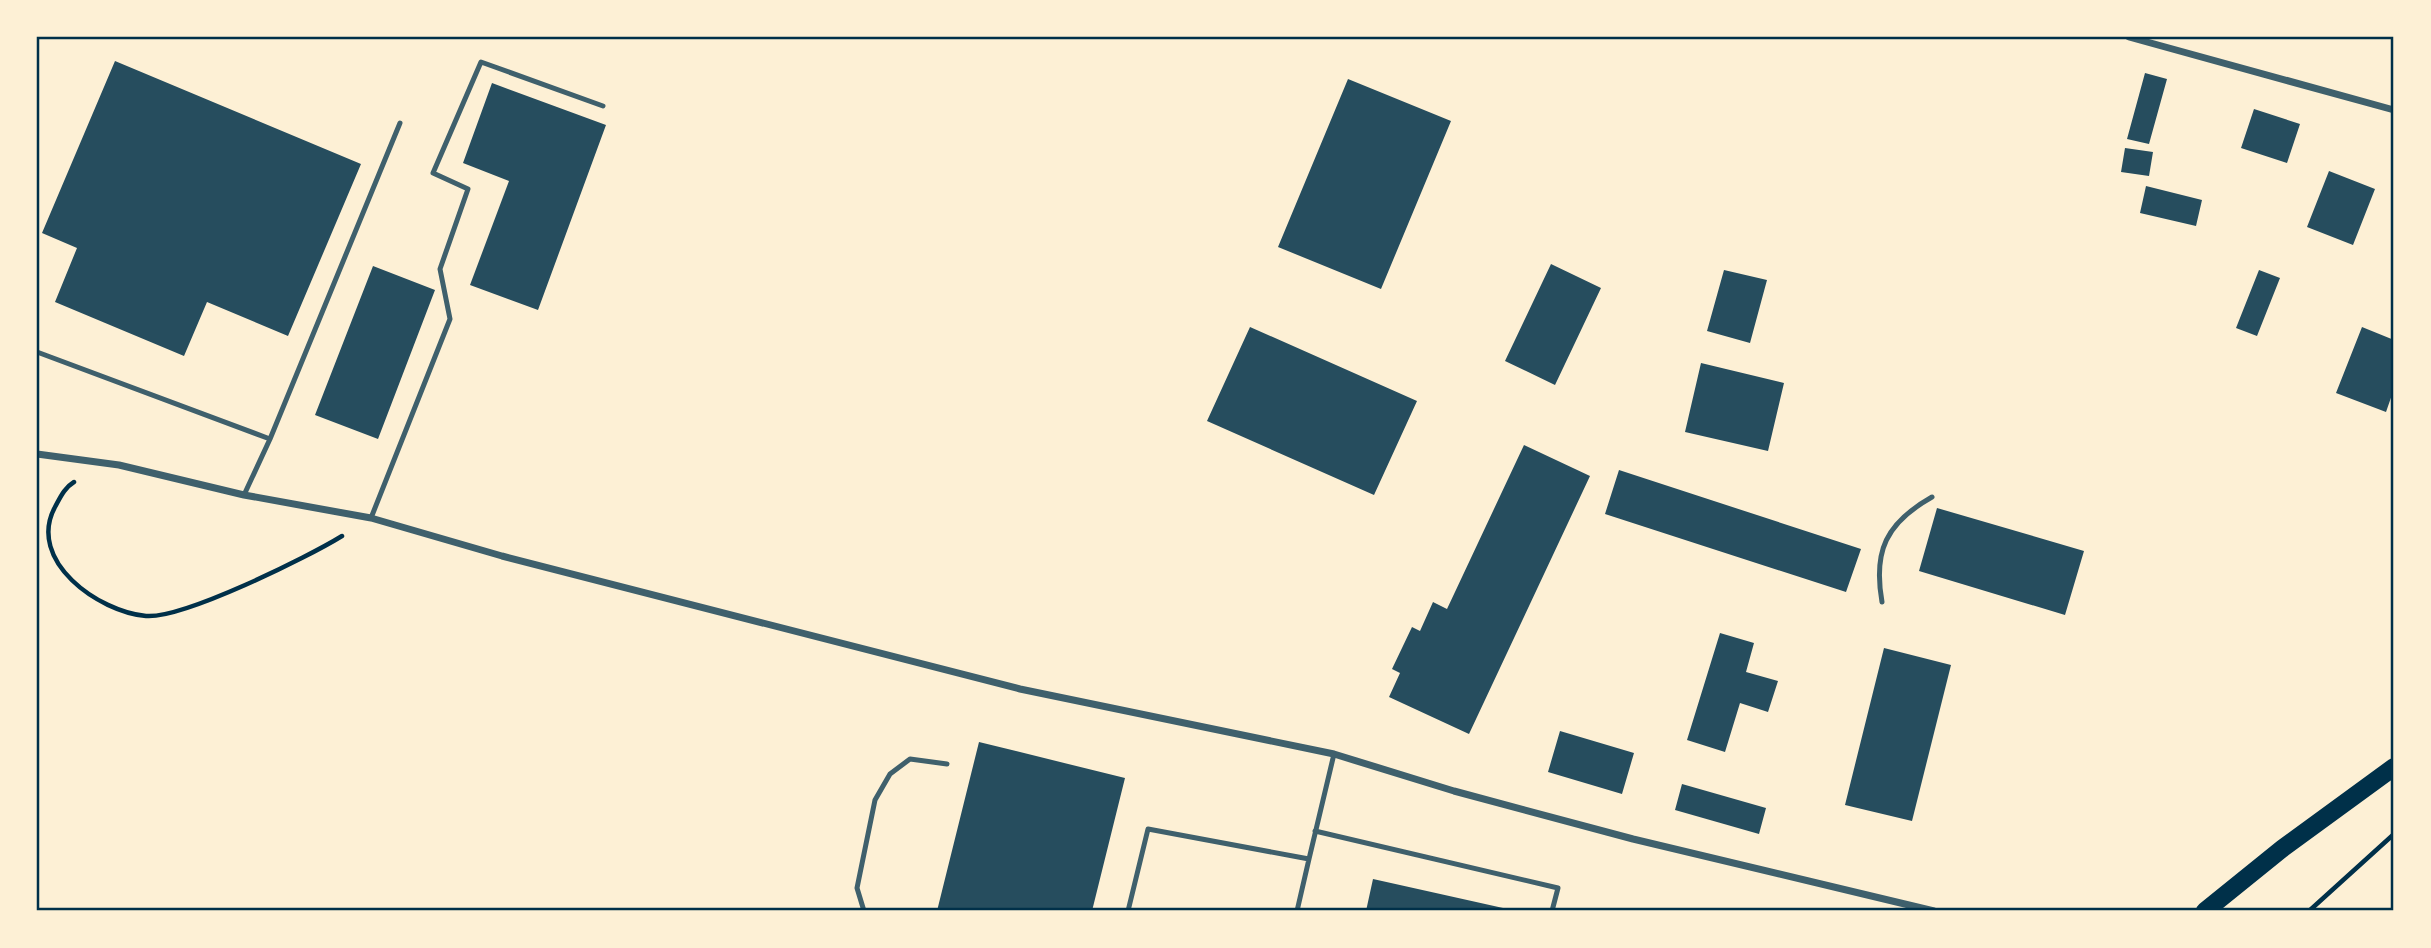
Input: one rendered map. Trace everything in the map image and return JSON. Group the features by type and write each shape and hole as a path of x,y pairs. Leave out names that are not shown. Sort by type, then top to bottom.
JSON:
{"main road":[{"path":"2205,911 2283,848 2394,767"}],"street":[{"path":"2129,37 2394,110"},
{"path":"37,454 119,464 244,495 371,517 502,556 1020,689 1334,754 1454,791 1633,839 1934,911"}],"lane":[{"path":"371,517 450,320 440,269 468,189 433,173 481,62 603,106"},
{"path":"244,495 270,439 400,123"},
{"path":"37,352 270,439"},
{"path":"1882,602 1877,576 1881,548 1907,511 1932,497"},
{"path":"1297,911 1334,754"},
{"path":"864,911 857,888 875,800 890,774 910,759 947,764"},
{"path":"1128,911 1147,829 1309,859"},
{"path":"1315,831 1558,888 1552,911"}],"path":[{"path":"77,481 67,486 51,514 50,547 72,583 109,608 148,617 189,607 314,553 371,517"},
{"path":"2309,911 2394,834"}],"building":[{"path":"115,61 361,164 288,336 207,302 184,356 55,302 77,248 42,233"},
{"path":"2145,73 2167,79 2149,144 2127,139"},
{"path":"1348,79 1451,121 1381,289 1278,247"},
{"path":"492,83 606,125 538,310 470,285 509,181 463,163"},
{"path":"2254,109 2300,124 2287,163 2241,148"},
{"path":"2125,148 2153,152 2149,176 2121,172"},
{"path":"2329,171 2375,189 2353,245 2307,227"},
{"path":"2146,186 2202,200 2196,226 2140,213"},
{"path":"1551,264 1601,288 1555,385 1505,361"},
{"path":"373,266 435,290 378,439 315,415"},
{"path":"1724,270 1767,280 1750,343 1707,331"},
{"path":"2259,270 2280,278 2257,336 2236,328"},
{"path":"1250,327 1417,401 1374,495 1207,421"},
{"path":"2362,327 2394,340 2394,389 2386,412 2336,393"},
{"path":"1701,363 1784,383 1768,451 1685,432"},
{"path":"1524,445 1590,476 1469,734 1389,697 1400,673 1392,669 1412,627 1420,631 1433,602 1447,609"},
{"path":"1619,470 1861,549 1846,592 1605,514"},
{"path":"1937,508 2084,551 2065,615 1919,571"},
{"path":"1720,633 1754,643 1746,672 1778,681 1768,712 1740,703 1725,752 1687,740"},
{"path":"1884,648 1951,665 1912,821 1845,805"},
{"path":"1560,731 1634,753 1622,794 1548,772"},
{"path":"979,742 1125,778 1092,911 937,911"},
{"path":"1682,784 1766,808 1759,834 1675,810"},
{"path":"1373,879 1512,910 1512,911 1366,911"}]}
